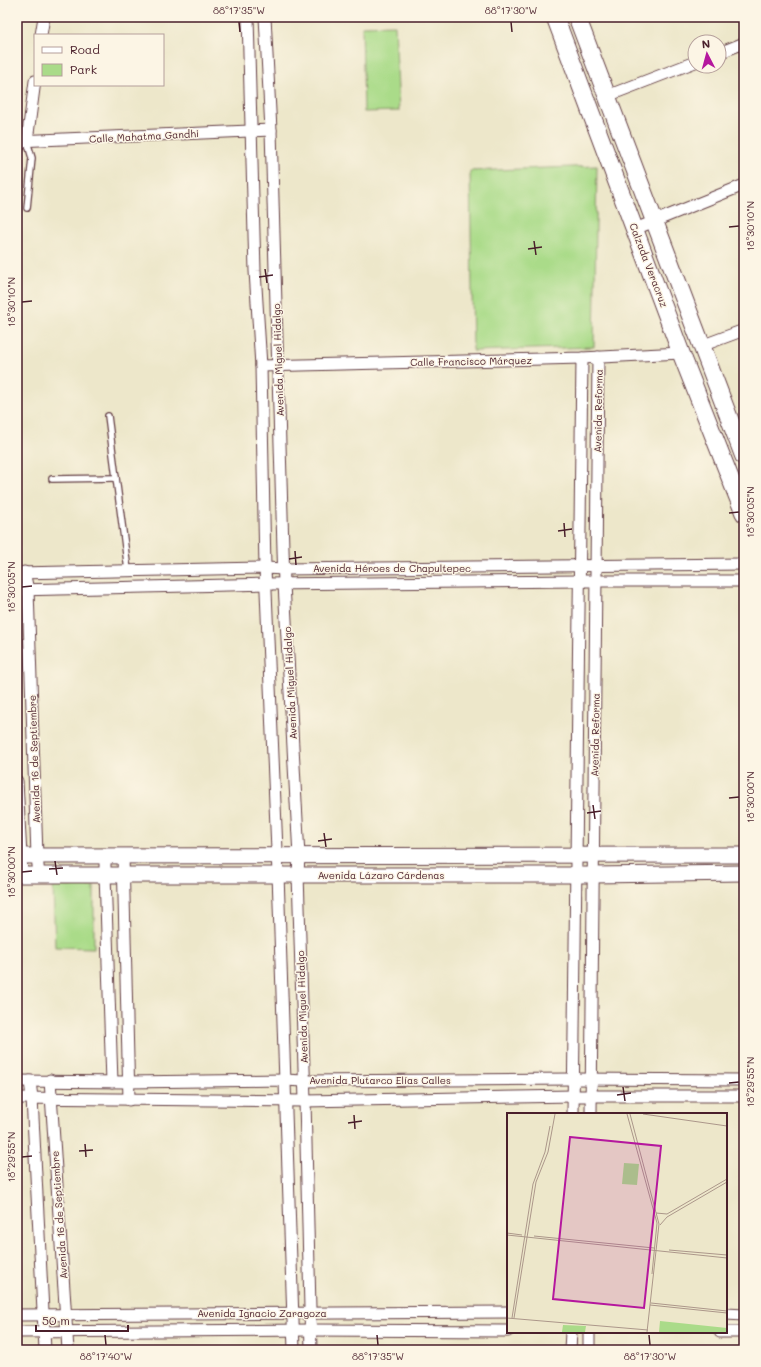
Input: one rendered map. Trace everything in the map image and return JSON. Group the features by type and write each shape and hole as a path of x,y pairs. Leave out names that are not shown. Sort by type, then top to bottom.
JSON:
{"main road":[{"name":"Calzada Veracruz","path":"555,17 681,353 744,513"},
{"name":"Calzada Veracruz","path":"577,17 744,457"},
{"name":"Avenida Lázaro Cárdenas","path":"19,856 744,855"},
{"name":"Avenida Lázaro Cárdenas","path":"19,874 594,875 744,873"}],"street":[{"path":"41,34 44,17"},
{"name":"Avenida Miguel Hidalgo","path":"248,17 256,271 261,366 265,568 267,584 278,874 294,1350"},
{"name":"Avenida Miguel Hidalgo","path":"265,17 271,130 284,584 299,856 298,874 311,1350"},
{"path":"727,50 744,43"},
{"path":"607,96 687,65"},
{"path":"22,141 34,86"},
{"name":"Calle Mahatma Gandhi","path":"22,141 271,130"},
{"path":"635,230 744,185"},
{"path":"701,346 744,330"},
{"name":"Calle Francisco Márquez","path":"261,366 582,358 681,353"},
{"name":"Avenida Reforma","path":"591,1113 598,357"},
{"name":"Avenida Reforma","path":"573,1113 582,358"},
{"name":"Avenida Héroes de Chapultepec","path":"21,573 265,568 744,564"},
{"path":"128,570 128,588"},
{"name":"Avenida 16 de Septiembre","path":"21,573 39,874"},
{"name":"Avenida Héroes de Chapultepec","path":"22,590 267,584 744,581"},
{"name":"Avenida 16 de Septiembre","path":"17,781 19,874"},
{"path":"105,856 112,1082"},
{"path":"123,856 129,1100"},
{"name":"Avenida Plutarco Elías Calles","path":"17,1081 50,1080 128,1082 573,1078 744,1080"},
{"name":"Avenida 16 de Septiembre","path":"50,1080 68,1350"},
{"name":"Avenida 16 de Septiembre","path":"30,1081 45,1350"},
{"name":"Avenida Plutarco Elías Calles","path":"17,1098 305,1101 573,1096 744,1096"},
{"path":"289,1192 307,1191"},
{"name":"Avenida Ignacio Zaragoza","path":"17,1315 507,1312"},
{"path":"727,1314 744,1315"},
{"name":"Avenida Ignacio Zaragoza","path":"17,1332 310,1330 507,1331"},
{"path":"727,1332 744,1332"},
{"path":"570,1350 571,1333"},
{"path":"589,1333 589,1350"}],"lane":[{"path":"17,152 22,141"},
{"path":"22,141 32,158 27,208"},
{"path":"108,416 128,570"},
{"path":"52,479 116,478"}],"green space":[{"path":"395,25 399,111 364,112 362,26"},
{"path":"597,166 594,347 473,351 470,171"},
{"path":"53,886 94,886 94,948 55,947"}]}
